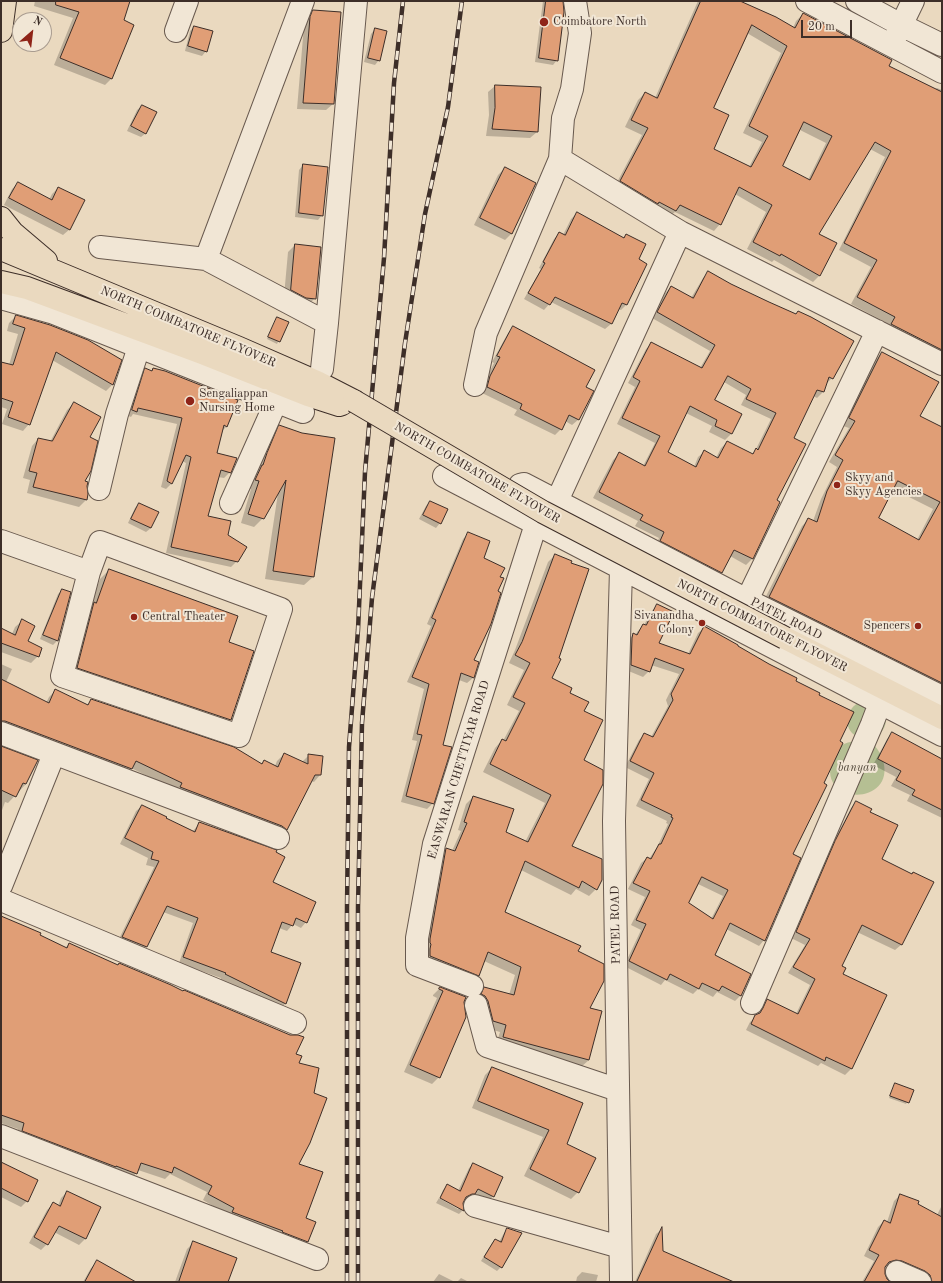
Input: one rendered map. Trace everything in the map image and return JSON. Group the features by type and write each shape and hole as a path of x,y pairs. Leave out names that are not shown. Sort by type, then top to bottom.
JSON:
{"main road":[{"path":"1,31 5,1"},
{"path":"1,218 13,233 61,274"},
{"name":"NORTH COIMBATORE FLYOVER","path":"1,249 317,382 354,401 542,512 942,718"},
{"path":"1,282 27,288 308,395 339,405 354,401"}],"street":[{"path":"176,31 186,1"},
{"path":"206,259 303,1"},
{"path":"322,369 356,1"},
{"path":"476,385 486,333 560,159 563,118 572,89 580,33 575,1"},
{"path":"807,1 942,72"},
{"path":"834,1 899,30 942,45"},
{"path":"857,1 899,30 942,56"},
{"path":"899,30 913,1"},
{"path":"560,159 680,232 942,364"},
{"path":"557,501 680,232"},
{"path":"100,247 206,259 327,323"},
{"path":"1,298 54,313 303,412"},
{"path":"747,600 877,331"},
{"path":"99,489 117,414 139,347"},
{"path":"231,503 276,402"},
{"path":"444,476 942,735"},
{"name":"PATEL ROAD","path":"508,508 522,484 747,600 942,697"},
{"name":"EASWARAN CHETTIYAR ROAD","path":"536,524 434,844 417,938 417,964 474,996 487,1046 618,1090"},
{"path":"1,541 89,572"},
{"path":"100,542 281,609 239,736 62,676 89,572 100,542"},
{"name":"PATEL ROAD","path":"621,569 614,821 621,1282"},
{"path":"752,1003 880,703"},
{"path":"1,733 278,838"},
{"path":"1,886 54,754"},
{"path":"1,900 295,1023"},
{"path":"1,1136 317,1259"},
{"path":"475,1206 620,1247"},
{"path":"897,1272 920,1282"}],"green space":[{"name":"banyan","path":"861,701 886,716 884,727 880,733 870,739 882,757 884,776 878,787 868,793 855,795 843,792 834,784 830,772 834,755 842,745 849,742 862,741 852,733 847,719 853,707"}],"building":[{"path":"56,1 130,1 124,20 134,25 112,79 60,58 79,12 56,5"},
{"path":"546,1 563,1 564,12 558,61 539,58"},
{"path":"701,1 740,1 776,17 795,28 803,13 892,60 889,66 942,92 942,350 891,324 895,317 857,297 877,260 844,243 891,151 875,142 819,234 837,243 820,276 781,254 780,256 753,242 772,205 739,187 721,225 680,205 676,211 659,202 658,204 620,181 648,128 631,120 645,92 657,98","holes":["752,25 787,46 749,126 768,136 751,167 714,149 729,115 714,108","804,122 832,136 810,180 783,166"]},
{"path":"313,10 341,12 334,104 303,103 310,17"},
{"path":"194,26 213,31 207,52 188,46"},
{"path":"375,28 387,31 380,61 368,58"},
{"path":"495,85 541,87 538,132 492,129 495,108"},
{"path":"142,105 157,112 146,134 131,126"},
{"path":"303,164 328,167 323,216 299,213"},
{"path":"505,167 536,183 512,234 480,218"},
{"path":"18,182 52,200 58,187 85,200 70,230 9,198"},
{"path":"577,212 624,238 626,234 646,244 639,259 647,264 627,305 622,303 612,324 555,297 550,305 528,293 545,263 543,262 559,232 565,235"},
{"path":"295,244 321,247 316,299 306,298 291,290"},
{"path":"708,271 769,302 796,314 798,311 811,317 854,341 833,379 829,377 824,392 817,390 794,438 806,444 777,500 780,502 753,559 734,550 722,573 660,541 664,532 640,520 643,515 599,492 619,452 645,466 660,436 622,418 640,381 633,377 651,342 702,368 715,345 657,312 671,286 693,298","holes":["728,376 751,389 746,399 776,413 758,450 756,448 753,454 727,441 718,458 704,450 696,467 668,452 690,406 717,420 715,426 732,434 742,414 715,400"]},
{"path":"16,315 50,325 88,340 122,360 113,385 56,352 30,425 8,417 13,402 1,398 1,362 13,365 25,328 13,324"},
{"path":"277,317 289,322 280,342 268,337"},
{"path":"513,326 595,370 586,387 594,391 579,420 569,415 562,430 520,409 522,404 487,387 490,376 500,357 497,356"},
{"path":"882,352 939,382 920,416 942,427 942,683 769,597 808,518 817,522 827,491 843,460 835,455 855,421 849,418","holes":["898,481 940,502 919,540 879,518"]},
{"path":"145,368 152,371 153,368 165,371 238,400 227,427 224,425 217,453 237,458 231,473 221,470 208,516 231,521 228,535 247,547 238,562 171,547 191,457 186,455 172,484 167,481 182,418 138,408 137,412 132,410"},
{"path":"74,402 101,417 90,437 98,441 91,471 85,481 88,482 87,500 33,487 37,473 29,471 38,438 52,441"},
{"path":"279,425 302,433 335,438 314,577 273,571 286,480 264,519 248,514 259,481 255,480 263,465"},
{"path":"430,501 448,509 441,524 423,515"},
{"path":"139,503 159,512 151,528 131,519"},
{"path":"468,532 490,541 484,558 505,568 500,577 504,578 498,591 501,593 491,624 474,660 479,662 474,678 461,673 443,745 452,747 434,804 406,796 422,735 417,734 429,684 412,677 436,620 432,618"},
{"path":"555,554 572,561 571,563 589,569 559,658 561,659 552,678 572,688 570,693 589,702 584,711 603,720 584,760 603,770 603,784 572,846 602,859 602,880 597,890 582,881 579,888 525,861 505,912 581,946 578,951 604,964 604,981 590,1008 602,1011 589,1060 503,1037 506,1025 493,1021 488,1001 485,996 481,994 484,987 514,995 521,967 488,952 479,976 430,956 430,939 446,848 455,851 467,823 464,822 473,796 514,809 506,832 528,842 551,795 490,764 502,739 506,741 525,703 513,697 530,663 515,655 522,642"},
{"path":"109,569 238,616 229,642 254,651 231,720 77,668 94,602 96,603"},
{"path":"62,589 71,592 58,641 43,635"},
{"path":"657,604 674,612 659,643 690,654 704,626 769,664 797,678 796,681 820,693 819,695 854,712 840,741 843,743 824,783 827,785 793,854 801,858 765,941 730,923 715,955 751,974 741,996 722,986 719,991 702,983 699,989 670,974 667,980 629,961 646,924 636,920 650,891 633,883 647,857 651,859 659,844 661,844 673,818 671,817 672,815 641,800 654,773 630,761 644,733 653,737 673,700 671,694 684,669 655,658 650,672 631,665 633,633 637,635 643,624 646,625","holes":["702,877 728,890 713,919 689,903"]},
{"path":"22,619 35,626 28,641 42,648 39,657 1,643 1,628 15,635"},
{"path":"1,679 49,703 55,689 88,705 91,699 234,747 262,764 264,760 278,767 284,753 308,764 308,754 323,756 321,775 315,775 287,830 282,826 180,787 182,783 136,761 132,769 5,721 1,721"},
{"path":"892,732 942,759 942,810 912,795 915,790 896,780 901,771 878,759"},
{"path":"1,746 38,760 26,784 23,783 16,797 1,790"},
{"path":"856,801 872,809 870,812 898,825 882,859 912,874 913,872 934,882 902,945 862,925 842,966 846,968 843,974 887,995 852,1069 826,1057 825,1061 751,1024 755,1015 760,1013 767,999 798,1014 815,979 793,967 810,939 796,932 835,841"},
{"path":"142,805 195,832 199,822 277,850 276,852 285,857 273,882 316,902 307,923 296,918 293,926 282,922 271,952 301,963 286,1004 225,974 226,973 183,957 198,918 167,906 147,947 122,937 159,861 151,859 153,852 125,838"},
{"path":"1,916 41,933 40,935 67,948 69,943 118,965 119,963 290,1035 304,1037 296,1054 302,1056 299,1063 319,1068 314,1093 327,1098 310,1143 299,1164 323,1172 306,1218 316,1222 308,1242 232,1212 234,1208 208,1194 212,1186 174,1167 172,1173 141,1163 137,1174 22,1131 24,1123 1,1115"},
{"path":"440,987 466,997 464,1002 466,1017 440,1078 410,1065 443,991 439,989"},
{"path":"492,1067 583,1103 567,1144 596,1158 579,1193 530,1169 549,1130 478,1101"},
{"path":"895,1083 914,1090 909,1103 890,1096"},
{"path":"1,1162 38,1180 28,1202 1,1188"},
{"path":"473,1163 503,1177 494,1197 478,1189 475,1194 466,1197 463,1203 464,1211 440,1198 447,1184 460,1191"},
{"path":"67,1191 101,1207 86,1239 59,1226 48,1245 34,1237 53,1202 60,1206"},
{"path":"900,1194 919,1201 918,1204 942,1217 942,1282 932,1282 930,1275 925,1271 896,1260 889,1262 885,1267 885,1274 890,1282 864,1282 879,1255 869,1250 884,1220 890,1223"},
{"path":"662,1227 663,1251 734,1282 637,1282"},
{"path":"507,1228 522,1233 502,1268 484,1257 495,1239 501,1242"},
{"path":"193,1241 237,1258 228,1282 179,1282"},
{"path":"97,1260 136,1282 85,1282"}],"railway":[{"path":"347,1282 347,908 349,747 358,630 365,472 384,258 394,83 403,1"},
{"path":"358,1282 358,907 362,723 372,598 405,343 425,214 448,107 462,1"}],"place":[{"name":"Coimbatore North","path":"544,22"},
{"name":"Sengaliappan Nursing Home","path":"190,401"},
{"name":"Skyy and Skyy Agencies","path":"837,485"},
{"name":"Central Theater","path":"134,617"},
{"name":"Sivanandha Colony","path":"702,623"},
{"name":"Spencers","path":"918,626"}]}
